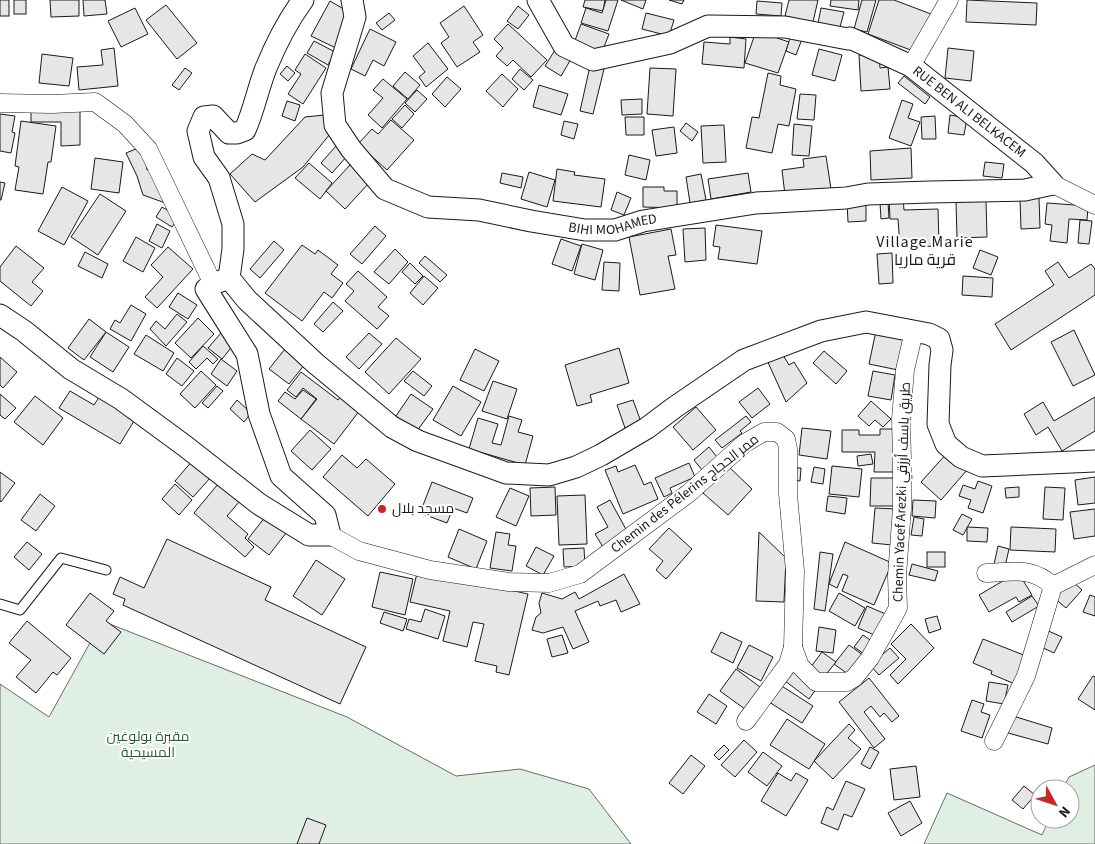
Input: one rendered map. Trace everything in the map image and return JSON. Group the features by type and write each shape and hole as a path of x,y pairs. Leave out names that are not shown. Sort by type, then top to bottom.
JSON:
{"street":[{"path":"0,315 24,331 71,369 129,405 259,504 309,535 330,535 325,515 281,476 259,414 247,354 206,289 221,281 234,249 233,224 219,178 204,158 198,131 204,117 213,116 228,133 237,133 245,130 266,67 294,12 303,0"},
{"name":"BIHI MOHAMED","path":"352,0 354,17 332,93 335,124 351,149 385,189 428,207 480,210 585,230 615,230 643,221 756,203 846,198 868,194 1025,190 1052,184"},
{"path":"912,66 949,0"},
{"name":"RUE BEN ALI BELKACEM","path":"543,9 564,46 593,60 670,43 708,26 785,27 850,38 912,66 1034,163 1052,184"},
{"path":"0,103 52,104 95,102 125,124 148,149 221,281 247,300 315,363 392,427 418,441 445,452 506,473 549,475 576,467 601,455 647,428 744,360 821,332 866,322 929,334 939,339 942,350 938,424 946,444 962,458 982,466 1095,461"},
{"path":"1052,184 1095,205"},
{"name":"Chemin Yacef Arezki طريق ياسف أرزقي","path":"793,647 800,666 816,682 847,682 854,678 870,658 898,608 897,576 902,508 900,419 905,370 914,331"},
{"name":"Chemin des Pélerins ممر الحجاج","path":"330,535 359,551 430,570 509,582 549,583 580,574 689,493 745,443 764,432 777,432 786,438 788,449 788,494 795,571 793,647 788,664 746,721"},
{"path":"994,741 1026,676 1053,586 1095,565"},
{"path":"986,573 1018,571 1034,573 1053,586"}],"lane":[{"path":"0,604 20,610 61,558 106,570"}],"green space":[{"name":"مقبرة بولوغين المسيحية","path":"102,621 347,717 456,776 520,769 589,789 631,844 0,844 0,684 49,717"},
{"path":"1095,765 1095,844 924,844 947,793 1042,835 1045,829 1080,829 1080,779 1068,779"}],"building":[{"path":"0,0 9,0 9,16 0,16"},
{"path":"14,0 26,0 26,14 14,14"},
{"path":"50,0 79,0 79,16 51,17"},
{"path":"83,0 105,0 107,14 84,16"},
{"path":"585,0 605,0 603,11 583,7"},
{"path":"606,0 618,0 608,31 581,23 586,8 602,13"},
{"path":"621,0 646,0 643,9"},
{"path":"669,0 684,0 682,4"},
{"path":"789,0 818,0 813,22 785,16"},
{"path":"831,0 859,0 858,10 830,6"},
{"path":"862,0 876,0 867,32 854,29"},
{"path":"879,0 894,0 931,14 916,52 868,34"},
{"path":"967,0 1037,3 1036,25 966,22"},
{"path":"330,1 347,11 336,48 311,36"},
{"path":"757,1 782,3 781,16 756,14"},
{"path":"166,5 197,43 177,59 146,20"},
{"path":"464,6 483,35 473,42 480,52 457,67 441,43 449,37 440,23"},
{"path":"518,6 529,15 518,29 507,21"},
{"path":"135,8 148,34 121,47 108,21"},
{"path":"821,8 844,12 840,27 818,23"},
{"path":"389,13 395,20 382,30 376,23"},
{"path":"646,13 674,20 669,36 642,29"},
{"path":"508,24 547,60 531,77 513,60 507,66 496,56 503,48 494,39"},
{"path":"581,24 609,34 601,55 573,46"},
{"path":"370,29 396,42 384,66 373,60 365,76 351,69"},
{"path":"756,31 789,42 778,73 745,63"},
{"path":"791,35 802,39 796,55 786,51"},
{"path":"730,37 746,39 744,68 702,64 704,42 730,44"},
{"path":"314,41 335,52 328,65 307,53"},
{"path":"428,43 448,69 426,87 419,77 425,72 413,56"},
{"path":"114,48 118,86 79,90 77,67 103,65 101,50"},
{"path":"948,48 974,51 971,81 945,78"},
{"path":"819,49 842,55 835,81 812,75"},
{"path":"555,50 571,59 561,76 545,66"},
{"path":"42,54 73,58 69,86 39,83"},
{"path":"305,54 326,68 303,104 288,94 301,74 295,70"},
{"path":"879,54 880,68 888,67 890,89 861,91 859,55"},
{"path":"287,66 295,73 288,81 280,74"},
{"path":"590,66 604,69 593,114 580,111"},
{"path":"185,68 192,73 179,90 172,85"},
{"path":"650,68 676,69 673,116 647,114"},
{"path":"520,69 533,80 524,90 512,79"},
{"path":"405,72 420,85 408,99 393,86"},
{"path":"768,73 781,76 780,85 796,89 789,126 778,124 772,153 746,148 752,117 759,118"},
{"path":"502,74 518,89 503,107 486,91"},
{"path":"904,76 930,97 925,104 898,83"},
{"path":"447,77 461,89 445,107 432,94"},
{"path":"383,79 407,99 382,128 368,115 383,98 373,90"},
{"path":"539,85 568,94 561,115 533,107"},
{"path":"417,90 427,99 415,112 405,103"},
{"path":"800,94 816,95 814,120 797,119"},
{"path":"642,99 642,114 622,115 621,100"},
{"path":"902,100 913,104 908,118 920,122 911,146 889,138"},
{"path":"287,101 300,105 295,121 282,116"},
{"path":"405,105 414,114 402,128 392,119"},
{"path":"31,107 80,107 80,145 61,146 61,122 31,122"},
{"path":"0,114 15,116 12,132 15,133 11,153 0,151"},
{"path":"325,115 330,134 303,167 255,202 230,174 252,154 265,160 305,117"},
{"path":"950,115 967,118 964,135 948,133"},
{"path":"935,116 936,139 922,139 921,117"},
{"path":"625,117 644,117 644,135 626,135"},
{"path":"391,120 414,140 387,170 358,144 372,129 378,134"},
{"path":"21,121 56,126 51,162 48,162 43,194 15,190 19,167 15,166"},
{"path":"564,121 578,124 574,139 561,135"},
{"path":"686,123 698,132 692,141 680,131"},
{"path":"794,124 812,126 809,156 792,155"},
{"path":"724,125 726,162 703,163 701,126"},
{"path":"674,127 677,153 656,156 652,130"},
{"path":"143,146 147,170 154,169 171,205 143,195 137,176 126,153"},
{"path":"336,146 347,156 332,173 321,163"},
{"path":"911,148 912,178 871,180 870,151"},
{"path":"629,155 650,160 646,180 625,175"},
{"path":"826,156 831,189 785,195 782,170 804,167 803,159"},
{"path":"95,158 123,162 119,193 91,189"},
{"path":"985,162 1004,164 1002,178 983,176"},
{"path":"309,163 332,183 320,199 295,178"},
{"path":"350,165 369,183 345,209 326,191"},
{"path":"557,169 575,172 574,175 605,179 601,207 553,201"},
{"path":"529,172 555,180 547,207 521,199"},
{"path":"502,173 523,177 521,188 500,183"},
{"path":"748,173 751,192 711,199 708,179"},
{"path":"701,174 706,200 690,203 686,177"},
{"path":"0,182 5,183 1,200 0,200"},
{"path":"62,187 88,201 64,245 38,231"},
{"path":"643,187 664,187 664,191 677,191 677,208 643,207"},
{"path":"617,192 631,198 624,215 611,210"},
{"path":"100,194 126,211 98,255 71,237"},
{"path":"889,197 903,197 904,210 938,209 939,246 900,247 898,219 890,219"},
{"path":"1039,198 1040,228 1021,229 1020,199"},
{"path":"986,201 987,237 957,238 956,202"},
{"path":"847,202 866,202 866,221 848,222"},
{"path":"888,202 889,218 881,219 880,203"},
{"path":"1047,203 1088,206 1087,220 1069,219 1067,243 1050,241 1052,225 1045,224"},
{"path":"162,207 179,217 172,227 156,217"},
{"path":"1080,220 1092,221 1089,244 1078,243"},
{"path":"157,224 170,231 162,248 149,241"},
{"path":"716,225 762,231 757,264 718,259 720,247 713,246"},
{"path":"375,226 386,236 362,264 350,254"},
{"path":"705,228 706,260 685,262 683,229"},
{"path":"671,229 676,255 668,256 675,289 640,295 629,237"},
{"path":"136,237 155,248 143,272 123,261"},
{"path":"561,239 581,246 572,271 552,264"},
{"path":"274,241 284,250 260,278 250,269"},
{"path":"582,244 603,250 595,280 574,274"},
{"path":"302,245 315,254 318,250 338,265 331,274 343,283 332,298 324,292 302,321 265,293"},
{"path":"16,246 44,268 32,282 43,291 31,306 0,281 0,267"},
{"path":"168,247 193,269 157,308 145,297 163,277 151,265"},
{"path":"395,249 408,262 389,284 374,272"},
{"path":"980,250 998,257 991,275 973,268"},
{"path":"85,252 108,264 102,278 78,266"},
{"path":"892,253 893,283 879,284 877,254"},
{"path":"425,256 447,275 440,282 419,263"},
{"path":"604,262 620,263 619,291 602,290"},
{"path":"1058,262 1069,278 1091,264 1095,269 1095,295 1011,350 995,324 1054,285 1045,271"},
{"path":"410,263 423,276 415,284 402,272"},
{"path":"358,271 387,297 378,307 389,316 377,329 345,301 354,291 346,284"},
{"path":"424,276 438,288 423,305 410,293"},
{"path":"963,276 993,278 992,297 962,295"},
{"path":"178,293 197,305 188,319 169,307"},
{"path":"333,302 343,311 323,332 314,324"},
{"path":"131,305 146,314 131,341 110,329 115,320 120,323"},
{"path":"177,314 187,322 166,346 150,329 156,321 165,329"},
{"path":"198,318 214,334 191,358 175,343"},
{"path":"89,319 106,332 84,360 68,348"},
{"path":"877,326 906,333 898,370 869,364"},
{"path":"1074,330 1095,375 1073,386 1051,342"},
{"path":"106,332 129,347 113,372 90,357"},
{"path":"221,333 234,344 222,359 208,348"},
{"path":"369,333 382,344 359,369 346,357"},
{"path":"146,335 174,353 163,371 134,354"},
{"path":"396,338 421,359 389,394 365,372"},
{"path":"203,346 218,359 213,364 207,358 196,369 189,362"},
{"path":"619,348 629,383 590,395 592,402 577,406 565,365"},
{"path":"285,349 305,364 289,384 269,369"},
{"path":"475,349 499,361 484,391 460,380"},
{"path":"780,350 789,365 794,362 807,383 786,402 766,358"},
{"path":"824,351 847,371 836,384 813,363"},
{"path":"0,357 17,372 3,388 0,385"},
{"path":"177,358 194,371 182,386 166,374"},
{"path":"221,359 237,371 227,386 211,374"},
{"path":"201,371 216,385 195,408 180,394"},
{"path":"413,371 432,386 424,396 404,381"},
{"path":"873,371 895,375 891,400 868,396"},
{"path":"301,372 338,400 341,396 360,410 334,444 301,419 317,399 303,388 296,397 287,390"},
{"path":"493,381 517,389 507,419 482,411"},
{"path":"217,386 223,391 208,408 202,403"},
{"path":"453,386 481,402 461,436 433,420"},
{"path":"758,388 770,404 752,418 739,402"},
{"path":"303,390 316,399 301,419 278,401 285,392 295,399"},
{"path":"70,391 94,405 101,394 137,416 120,444 59,408"},
{"path":"0,394 16,408 5,419 0,415"},
{"path":"411,394 433,409 417,431 396,416"},
{"path":"35,396 63,418 43,445 14,422"},
{"path":"1095,397 1095,431 1062,451 1048,427 1036,435 1024,414 1043,402 1054,421"},
{"path":"237,400 251,413 244,422 230,409"},
{"path":"633,400 641,422 625,428 617,405"},
{"path":"871,401 891,419 883,427 875,420 869,426 858,416"},
{"path":"696,407 716,430 693,450 673,427"},
{"path":"509,416 522,420 518,432 533,436 525,465 469,449 478,418 498,424 492,443 501,445"},
{"path":"746,416 751,422 740,431 742,433 722,448 715,440"},
{"path":"802,428 831,431 827,459 799,455"},
{"path":"880,429 895,429 894,472 874,472 875,452 842,452 842,430 859,430 859,435 880,435"},
{"path":"310,430 331,449 312,470 291,451"},
{"path":"709,447 717,457 702,470 694,460"},
{"path":"948,452 967,470 941,500 921,482"},
{"path":"871,454 873,464 858,466 857,456"},
{"path":"342,455 357,468 366,459 395,484 368,516 323,477"},
{"path":"193,460 211,477 193,497 175,481"},
{"path":"689,463 695,477 670,488 672,493 664,497 655,478"},
{"path":"635,465 644,485 651,482 658,499 623,514 605,470 616,466 618,472"},
{"path":"728,466 752,489 728,515 703,493"},
{"path":"832,466 862,469 859,497 829,494"},
{"path":"814,467 825,469 823,484 811,482"},
{"path":"795,468 801,468 800,481 794,480"},
{"path":"0,472 15,483 1,502 0,501"},
{"path":"1095,477 1095,503 1078,505 1075,480"},
{"path":"871,478 896,478 895,506 870,506"},
{"path":"978,481 992,486 983,513 968,508 971,500 959,496 963,485 975,489"},
{"path":"432,482 473,498 467,513 453,508 447,523 420,513"},
{"path":"175,484 192,500 179,515 162,499"},
{"path":"218,484 239,502 227,516 248,534 245,538 254,547 245,557 194,513"},
{"path":"555,487 556,515 531,516 530,488"},
{"path":"1019,487 1019,497 1006,498 1005,488"},
{"path":"1045,487 1065,488 1063,520 1043,519"},
{"path":"510,488 529,496 516,526 496,517"},
{"path":"40,494 55,506 36,531 21,520"},
{"path":"585,495 587,544 559,545 557,496"},
{"path":"828,496 847,498 845,514 826,511"},
{"path":"610,500 628,533 603,547 595,534 608,527 597,507"},
{"path":"913,500 936,501 935,518 912,516"},
{"path":"875,508 896,509 892,545 872,543"},
{"path":"1095,509 1095,536 1074,539 1070,512"},
{"path":"962,514 972,519 963,535 953,530"},
{"path":"265,517 286,533 269,555 248,539"},
{"path":"914,517 924,519 922,536 911,535"},
{"path":"967,527 988,528 987,542 967,541"},
{"path":"1011,527 1056,529 1055,552 1010,550"},
{"path":"669,528 692,549 666,579 656,570 663,561 649,549"},
{"path":"459,529 487,541 476,569 448,557"},
{"path":"496,532 510,534 508,545 516,546 512,571 490,568"},
{"path":"759,532 786,558 784,602 756,601"},
{"path":"167,539 271,587 265,600 366,647 340,704 123,605 125,599 113,594 120,577 144,588"},
{"path":"27,542 42,554 29,570 14,557"},
{"path":"845,542 892,563 874,605 842,591 848,576 843,574 837,588 829,584"},
{"path":"998,546 1009,549 1004,571 993,569"},
{"path":"536,547 554,556 543,575 526,566"},
{"path":"584,548 585,566 564,567 563,549"},
{"path":"820,552 833,554 825,611 814,609"},
{"path":"927,552 945,552 945,567 927,567"},
{"path":"316,560 345,579 322,615 293,596"},
{"path":"912,564 938,571 935,581 909,575"},
{"path":"419,565 447,576 528,594 509,675 496,672 497,666 475,661 484,624 473,622 467,647 443,641 450,611 410,602"},
{"path":"380,572 413,579 405,615 372,607"},
{"path":"1018,572 1032,595 1019,602 1016,597 989,612 979,595"},
{"path":"624,574 640,604 621,612 616,600 600,606 598,601 575,611 589,642 573,649 563,627 543,633 532,630 536,617 541,613 539,603 542,593 562,599 575,592 579,599"},
{"path":"1070,579 1082,590 1066,608 1053,597"},
{"path":"90,593 114,611 106,621 121,632 104,654 66,625"},
{"path":"839,593 865,608 855,626 829,611"},
{"path":"1090,595 1095,597 1095,616 1083,612"},
{"path":"1032,596 1039,606 1012,622 1006,612"},
{"path":"867,606 888,615 879,637 858,628"},
{"path":"425,609 445,616 438,639 406,629 409,619 421,622"},
{"path":"384,612 407,619 403,631 380,623"},
{"path":"937,616 941,629 929,633 925,619"},
{"path":"27,621 71,658 57,675 53,672 36,693 16,677 31,660 9,643"},
{"path":"911,624 934,648 898,684 890,675 906,659 891,644"},
{"path":"819,627 836,630 833,653 816,651"},
{"path":"1044,629 1062,637 1054,653 1037,645"},
{"path":"721,632 742,642 733,663 711,652"},
{"path":"562,635 568,653 552,657 547,639"},
{"path":"863,635 876,644 867,656 854,647"},
{"path":"983,639 1026,656 1015,684 991,674 992,671 973,663"},
{"path":"749,645 773,657 761,681 737,668"},
{"path":"849,645 867,658 852,677 834,664"},
{"path":"890,648 899,658 879,675 870,665"},
{"path":"822,652 836,662 823,678 810,668"},
{"path":"736,669 764,690 749,712 720,691"},
{"path":"794,669 817,688 809,699 785,681"},
{"path":"1093,676 1095,677 1095,710 1078,699"},
{"path":"869,678 899,716 892,722 884,713 880,717 871,706 864,712 885,739 874,748 839,702"},
{"path":"989,682 1008,685 1004,704 986,701"},
{"path":"777,683 813,706 802,723 766,700"},
{"path":"709,694 727,706 716,724 697,712"},
{"path":"972,700 984,704 981,712 990,715 982,738 961,731"},
{"path":"1013,716 1052,728 1048,744 1008,733"},
{"path":"787,719 825,744 809,769 770,745"},
{"path":"849,724 855,730 848,738 861,749 833,779 814,761"},
{"path":"744,740 757,752 735,777 721,765"},
{"path":"724,745 729,750 719,760 714,755"},
{"path":"870,747 879,752 870,769 861,764"},
{"path":"763,752 782,766 767,786 748,772"},
{"path":"691,755 705,766 683,794 669,783"},
{"path":"916,766 920,797 894,800 890,769"},
{"path":"778,773 791,781 796,773 808,780 786,816 761,801"},
{"path":"846,781 865,789 852,817 844,814 838,830 821,823 827,807 833,810"},
{"path":"1024,786 1030,791 1030,801 1023,809 1012,800"},
{"path":"910,801 922,823 901,836 888,813"},
{"path":"307,818 326,825 319,844 297,844"}],"place":[{"name":"مسجد بلال","path":"382,509"}],"district":[{"name":"Village Marie قرية ماريا","path":"925,251"}]}
